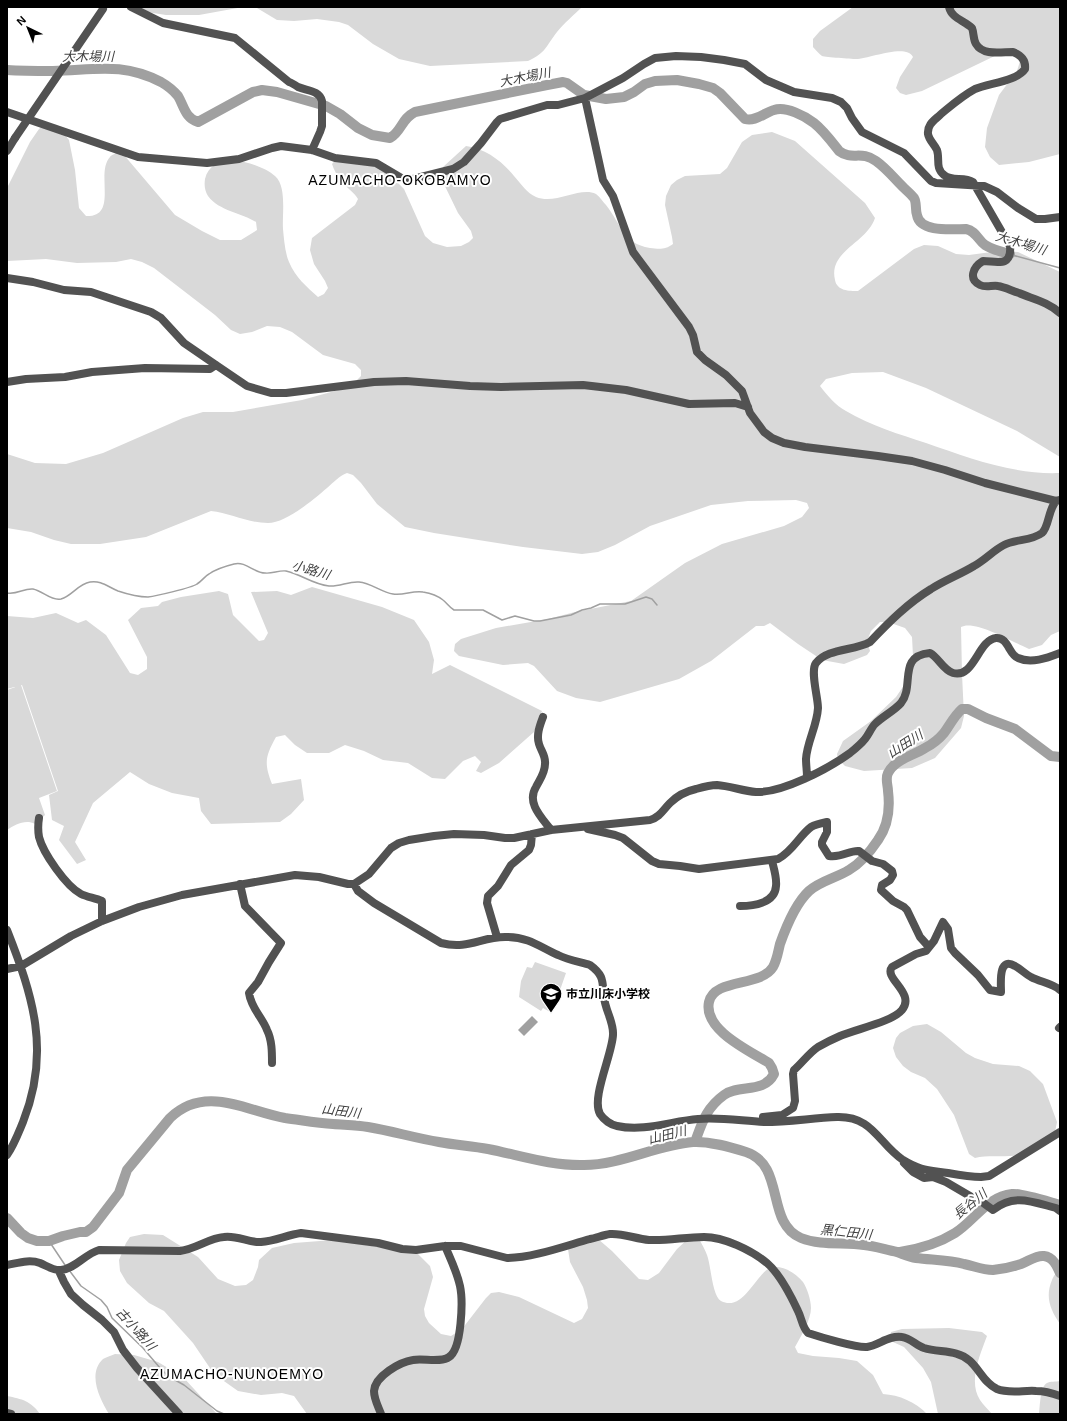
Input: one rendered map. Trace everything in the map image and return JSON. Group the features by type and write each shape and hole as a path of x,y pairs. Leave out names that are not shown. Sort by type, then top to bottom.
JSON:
{"street":[{"path":"131,7 163,22 235,38 289,82 297,87 317,93 321,97 322,104 320,132 312,150"},
{"path":"949,7 951,13 972,28 976,44 981,49 986,52 1017,54 1024,60 1026,65 1025,69 1018,76 988,84 959,99 932,122 928,128 928,135 936,148 939,169 949,178 969,180 975,186 1010,246 1010,253 1007,259 997,263 983,261 974,268 973,277 980,285 986,287 1000,286 1041,301 1060,313"},
{"path":"7,151 104,8"},
{"path":"7,112 138,157 207,163 239,159 281,146 312,150 335,158 376,163 403,178 413,179 453,169 464,162 482,143 496,122 500,119 547,105 558,105 588,97 655,58 676,56 701,57 745,64 766,80 794,92 832,98 841,102 847,108 862,132 904,153 931,181 942,184 984,186 997,192 1018,208 1036,219 1046,220 1060,217"},
{"path":"588,97 603,180 614,196 633,252 689,327 693,335 697,352 742,390 750,413 764,432 772,438 784,443 912,461 985,483 1058,500"},
{"path":"7,278 33,282 64,290 91,292 151,312 160,318 184,343 216,366 247,386 271,392 286,393 374,382 406,381 486,386 583,385 626,390 688,404 735,403 748,407"},
{"path":"7,382 92,372 145,368 210,369 216,366"},
{"path":"807,777 806,758 818,710 818,694 813,676 816,664 828,655 863,646 870,642 907,606 931,589 986,559 1004,545 1034,537 1042,533 1046,526 1051,506 1058,500"},
{"path":"7,970 21,966 102,921 158,901 240,884 295,875 307,875 354,884 369,874 391,848 399,843 409,840 454,834 514,838 552,830 583,826 614,825 650,820 661,814 676,798 695,789 717,785 754,792 766,792 778,789 807,777 850,753 864,740 874,724 885,714 900,704 905,695 908,672 911,663 918,656 930,653 943,667 953,673 959,673 970,667 985,645 991,640 997,638 1002,639 1005,642 1012,654 1017,658 1025,660 1036,660 1060,653"},
{"path":"543,717 538,743 544,754 545,766 542,777 535,788 533,799 536,809 552,830"},
{"path":"38,818 40,841 56,869 69,885 81,894 102,901 102,921"},
{"path":"583,826 588,829 623,838 652,861 659,864 699,870 772,861 784,856 811,827 827,822 827,832 822,845 829,856 842,856 859,851 874,862 883,864 892,871 893,875 890,880 882,885 881,890 893,901 907,910 920,937 929,947"},
{"path":"497,937 487,900 490,893 502,881 511,865 529,850 532,844 532,834"},
{"path":"740,906 754,906 774,894 776,880 772,861"},
{"path":"240,884 245,906 281,943 258,982 249,993 254,1008 267,1028 272,1045 272,1063"},
{"path":"354,884 358,891 374,903 441,943 450,946 461,946 497,937 508,936 537,943 560,956 594,968 601,977 604,985 604,997 611,1020 613,1033 612,1048 598,1099 598,1109 610,1124 630,1127 652,1126 708,1118 754,1122 786,1122 838,1117 852,1118 872,1129 903,1160 920,1169 981,1177 989,1176 1060,1132"},
{"path":"754,1122 762,1117 782,1115 793,1108 796,1101 793,1074 794,1070 817,1048 842,1035 894,1016 900,1012 905,1003 904,997 898,985 890,975 890,969 916,954 926,951 934,941 943,922 948,929 951,948 978,975 990,990 1001,992 1001,971 1005,966 1010,964 1014,965 1032,978 1053,985 1060,990"},
{"path":"7,930 21,966 32,1004 37,1033 37,1062 30,1104 14,1146 7,1155"},
{"path":"903,1160 913,1172 924,1178 933,1177 946,1182 984,1203 993,1210 1003,1203 1011,1200 1023,1200 1056,1208 1060,1211"},
{"path":"7,1266 23,1262 33,1262 64,1269 90,1253 99,1250 180,1251 189,1250 223,1237 261,1242 291,1234 301,1233 378,1242 402,1249 416,1250 445,1246 461,1246 514,1258 528,1256 611,1234 649,1240 676,1240 702,1237 723,1240 761,1258 774,1270 799,1312 803,1327 808,1333 866,1347 874,1346 895,1337 903,1337 924,1348 949,1352 964,1357 970,1361 985,1380 997,1389 1004,1391 1044,1391 1060,1396"},
{"path":"381,1414 375,1401 374,1390 376,1383 386,1374 397,1365 414,1360 432,1360 449,1357 455,1350 460,1328 460,1288 455,1268 445,1246"},
{"path":"64,1269 64,1282 70,1294 102,1320 114,1332 123,1350 137,1368 179,1414"},
{"path":"7,1413 11,1414"}],"shaded area":[{"path":"130,7 243,7 199,15 166,15 134,10"},
{"path":"252,7 582,7 566,22 539,55 528,61 430,66 399,59 373,44 348,25 339,22 317,19 294,21 277,20 257,8"},
{"path":"853,7 1060,7 1060,154 1029,162 999,165 990,157 985,147 987,128 999,95 1017,71 1021,58 1003,52 922,91 906,95 900,93 896,88 900,77 913,57 909,53 895,51 856,59 822,56 813,47 813,39 820,31"},
{"path":"44,125 57,125 69,140 75,170 79,208 86,216 96,214 102,209 105,193 106,164 111,156 118,152 124,155 175,215 220,240 241,240 257,230 256,222 224,208 213,201 206,192 205,179 209,170 217,164 226,161 248,163 268,171 279,181 283,193 284,237 289,262 298,277 318,297 324,294 328,288 314,264 310,250 312,238 355,205 358,199 355,194 342,182 336,173 332,164 337,158 383,168 404,189 425,236 433,243 447,247 461,246 473,238 471,231 458,213 441,178 443,167 466,146 493,156 527,191 536,197 552,199 583,192 596,194 606,205 624,232 634,242 641,246 662,249 673,244 665,205 666,196 671,185 685,176 720,174 727,168 742,142 752,135 772,132 795,141 865,203 875,218 871,227 842,254 837,262 834,270 835,280 836,284 841,288 858,291 914,249 924,245 938,246 956,254 969,255 999,251 1018,252 1060,272 1060,457 1017,431 926,388 883,372 852,373 826,379 820,386 842,409 885,429 992,464 1026,471 1060,473 1060,631 1051,635 1042,645 1029,649 985,629 967,625 961,627 964,716 961,728 935,758 912,768 864,771 845,766 838,759 837,754 843,741 871,721 896,697 911,675 913,656 912,637 905,628 888,622 880,622 871,631 867,641 870,651 867,655 844,664 822,660 770,623 764,626 756,626 711,661 679,679 600,702 576,698 557,691 534,666 528,663 503,665 459,656 454,651 455,644 461,639 496,628 548,619 631,601 685,563 722,544 784,526 802,517 809,508 807,503 796,500 748,501 711,505 650,526 615,545 598,552 582,554 523,547 405,527 377,504 353,475 347,473 339,477 299,510 275,522 261,523 211,511 146,537 100,544 71,544 31,532 7,528 7,454 35,463 66,464 103,453 183,418 203,412 233,412 302,400 342,389 353,384 361,376 361,370 355,364 323,355 292,332 280,327 267,326 252,332 240,334 231,330 215,315 154,268 142,262 131,259 116,262 77,263 46,259 7,261 7,188 30,142 39,129"},
{"path":"312,587 382,607 414,620 429,642 434,660 432,674 450,665 542,711 534,732 499,763 481,773 476,771 481,762 475,756 463,761 445,779 432,778 408,763 383,760 364,751 345,745 329,753 307,753 295,745 285,735 276,737 267,760 268,771 272,784 301,779 304,800 291,814 280,822 211,824 201,811 199,798 172,793 149,784 130,772 93,803 75,842 86,860 77,864 59,840 64,826 52,820 49,795 58,791 22,685 7,689 7,616 33,618 56,613 78,623 86,620 106,635 130,673 138,675 147,669 147,657 128,620 141,608 158,606 162,602 181,597 219,591 228,594 233,615 259,641 264,640 268,633 251,592 277,591 291,595"},
{"path":"21,685 57,791 39,798 45,815 35,824 24,822 7,830 7,690"},
{"path":"535,962 566,973 552,1013 543,1008 541,1011 519,997 521,981 527,967 532,968"},
{"path":"532,1016 538,1022 524,1036 518,1030"},
{"path":"927,1024 941,1032 966,1053 975,1058 993,1064 1019,1066 1030,1071 1043,1084 1057,1122 1055,1132 1040,1144 1019,1155 975,1158 969,1154 954,1115 937,1089 925,1078 911,1072 903,1066 896,1057 893,1048 896,1038 900,1033 913,1026"},
{"path":"144,1234 163,1235 198,1257 218,1279 235,1286 246,1285 253,1280 259,1260 272,1248 294,1243 333,1240 417,1253 430,1266 433,1277 424,1309 425,1316 429,1323 441,1334 451,1336 462,1329 491,1293 499,1292 519,1297 574,1323 582,1319 588,1308 587,1300 583,1287 570,1262 568,1249 598,1239 639,1279 648,1280 659,1273 677,1249 689,1238 699,1239 707,1255 714,1287 718,1298 721,1301 729,1303 735,1302 742,1298 763,1273 772,1267 782,1268 791,1272 803,1282 811,1305 811,1313 808,1323 795,1347 798,1353 857,1361 873,1375 883,1394 907,1400 918,1406 927,1414 307,1414 294,1396 282,1393 261,1395 238,1391 214,1374 193,1343 164,1311 149,1303 127,1283 120,1271 119,1260 130,1237"},
{"path":"1060,1270 1060,1324 1051,1308 1049,1292 1055,1274"},
{"path":"949,1328 982,1332 987,1336 976,1368 975,1385 980,1400 992,1414 938,1414 931,1382 923,1368 904,1347 893,1342 890,1337 891,1332 902,1329"},
{"path":"115,1354 134,1355 158,1362 183,1377 217,1414 109,1414 99,1394 95,1379 98,1365 103,1359"},
{"path":"1060,1381 1060,1414 1039,1414 1043,1388 1047,1383"},
{"path":"7,1396 30,1403 40,1414 7,1414"}],"waterway":[{"name":"大木場川","path":"7,70 53,71 121,69 134,72 161,82 170,88 178,96 190,118 198,122 253,92 262,90 277,92 326,106 340,114 358,128 372,135 390,138 397,132 407,118 415,112 563,82 567,83 584,95 606,99 624,97 645,84 655,81 677,80 699,84 713,88 720,93 745,119 749,120 756,118 770,111 779,109 795,112 806,117 821,129 839,151 848,155 866,156 876,161 883,167 914,198 919,221 924,225 938,229 969,230 985,245 994,250 1010,254"},
{"name":"大木場川","path":"1012,255 1060,268"},
{"name":"小路川","path":"7,593 33,589 54,599 61,599 82,585 94,582 101,583 125,593 148,597 194,586 215,571 234,564 242,564 261,572 268,573 286,571 329,586 359,582 393,594 425,592 441,599 454,610 483,610 502,620 515,616 540,621 571,615 600,604 625,604 646,597 652,599 657,605"},
{"name":"山田川","path":"695,1142 705,1116 718,1100 730,1092 758,1087 770,1080 774,1074 769,1063 740,1046 720,1030 713,1022 709,1012 709,1002 713,994 719,989 759,978 767,973 773,967 788,923 799,902 804,896 818,885 844,873 853,867 872,849 884,829 888,816 889,797 887,778 891,768 895,764 937,740 962,709 968,709 986,718 1015,729 1051,756 1060,757"},
{"name":"山田川","path":"7,1218 21,1233 28,1238 37,1241 49,1241 63,1236 86,1232 93,1227 119,1193 127,1170 170,1118 183,1108 197,1103 211,1101 241,1106 285,1118 321,1123 355,1125 386,1130 445,1143 488,1149 559,1164 598,1164 625,1159 679,1144 706,1142 746,1152 758,1159 766,1169 771,1181 778,1208 783,1220 790,1231 801,1238 824,1243 868,1246 897,1252 913,1258 952,1262 989,1270 1011,1267 1035,1257 1044,1256 1052,1260 1060,1273"},
{"name":"長谷川","path":"900,1252 929,1245 949,1237 962,1228 988,1204 1003,1196 1016,1194 1060,1205"},
{"name":"古小路川","path":"49,1241 65,1265"},
{"name":"古小路川","path":"69,1270 81,1286 101,1300 107,1307 112,1318 143,1348 168,1376 184,1385 217,1411 224,1414"}],"place":[{"name":"市立川床小学校","path":"551,1014"}],"district":[{"name":"AZUMACHO-OKOBAMYO","path":"400,180"},
{"name":"AZUMACHO-NUNOEMYO","path":"232,1374"}],"water label":[{"name":"黒仁田川","path":"846,1232"}]}
